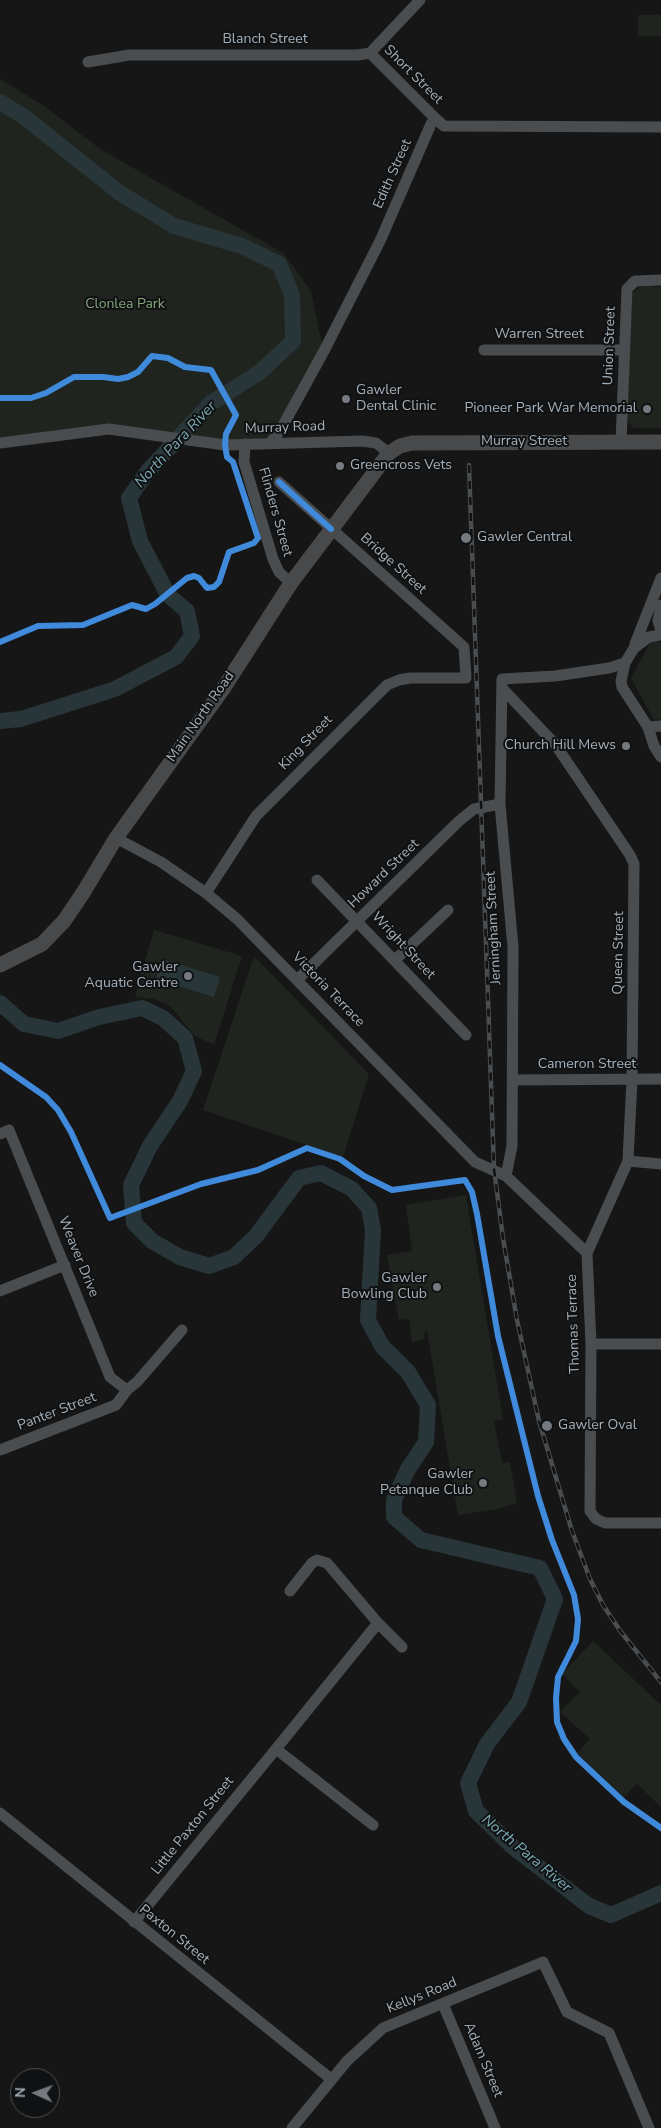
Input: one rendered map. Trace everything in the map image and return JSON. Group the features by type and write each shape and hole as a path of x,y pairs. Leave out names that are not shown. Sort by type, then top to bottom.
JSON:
{"main road":[{"name":"Murray Street","path":"389,453 400,446 412,443 661,442"},
{"name":"Main North Road","path":"0,965 42,944 64,921 116,838 223,689 291,583 389,453"}],"street":[{"path":"370,53 420,0"},
{"name":"Blanch Street","path":"88,62 129,55 358,55 370,53"},
{"name":"Short Street","path":"370,53 436,118"},
{"path":"436,118 444,126 661,127"},
{"name":"Edith Street","path":"271,442 280,431 329,342 380,241 431,124 436,118"},
{"name":"Union Street","path":"621,442 627,290 635,281 661,280"},
{"name":"Warren Street","path":"484,350 624,350"},
{"name":"Murray Road","path":"0,443 96,430 123,430 187,441 225,445 271,442 362,441 376,444 389,453"},
{"name":"Flinders Street","path":"245,444 244,462 273,559 279,572 291,583"},
{"name":"Bridge Street","path":"280,482 464,647 466,678"},
{"path":"661,578 634,648 622,670 622,688 648,727 654,746 661,757"},
{"path":"661,605 658,621 661,630"},
{"path":"634,648 649,637 661,635"},
{"path":"502,684 609,668 625,663"},
{"name":"King Street","path":"206,893 256,816 386,685 410,678 466,678"},
{"name":"Jerningham Street","path":"502,684 500,804 513,947 512,1146 506,1176"},
{"name":"Queen Street","path":"502,684 555,744 630,855 634,864 632,1079 628,1161 587,1253"},
{"path":"648,727 661,726"},
{"name":"Howard Street","path":"297,980 460,821 474,809 500,804"},
{"name":"Victoria Terrace","path":"116,838 161,862 206,893 256,937 475,1162 506,1176"},
{"name":"Wright Street","path":"317,880 358,920 466,1035"},
{"path":"395,960 448,910"},
{"name":"Cameron Street","path":"513,1080 661,1080"},
{"name":"Weaver Drive","path":"5,1132 66,1265 110,1377 126,1390"},
{"path":"628,1161 661,1164"},
{"path":"506,1176 587,1253"},
{"name":"Thomas Terrace","path":"587,1253 591,1344 589,1506 592,1515 605,1523 661,1523"},
{"path":"0,1290 66,1265"},
{"name":"Panter Street","path":"0,1450 116,1405 126,1390 138,1382 182,1330"},
{"path":"591,1344 661,1344"},
{"path":"290,1590 312,1563 317,1560 327,1563 378,1623 402,1647"},
{"name":"Little Paxton Street","path":"134,1922 378,1623"},
{"path":"276,1750 372,1825"},
{"name":"Paxton Street","path":"0,1813 331,2079"},
{"name":"Kellys Road","path":"292,2128 356,2051 383,2028 543,1962 566,2012 609,2033 649,2128"},
{"name":"Adam Street","path":"443,2004 495,2128"}],"green space":[{"path":"638,15 661,15 661,36 638,36"},
{"name":"Clonlea Park","path":"0,79 44,106 100,149 283,253 311,291 323,349 271,442 245,444 123,430 0,443"},
{"path":"640,287 661,287 661,428 634,428 627,421 632,294"},
{"path":"652,640 661,643 661,719 654,720 631,678"},
{"name":"Gawler Aquatic Centre","path":"154,930 242,956 214,1045 195,1036 170,1006 154,999 135,997"},
{"path":"254,956 369,1074 343,1157 203,1110"},
{"name":"Gawler Bowling Club","path":"466,1195 503,1419 494,1421 502,1463 510,1462 517,1503 498,1509 458,1515 427,1331 424,1332 425,1339 412,1342 409,1319 399,1320 387,1255 412,1251 406,1205"},
{"path":"593,1641 661,1705 661,1807 637,1784 624,1797 577,1753 590,1739 560,1712 580,1692 562,1674"}],"shaded area":[{"path":"162,959 220,977 214,997 156,979"}],"waterway":[{"name":"North Para River","path":"0,102 23,116 120,193 174,226 242,246 279,264 292,295 293,341 260,372 211,403 148,471 129,498 140,541 168,595 187,611 192,636 176,657 115,689 21,719 0,721"},
{"name":"North Para River","path":"0,1003 24,1024 58,1031 99,1017 142,1008 163,1018 185,1038 194,1071 180,1101 150,1146 131,1185 134,1223 152,1241 180,1257 209,1266 234,1257 256,1236 299,1178 321,1173 352,1189 369,1208 373,1230 368,1320 382,1346 408,1372 428,1405 426,1442 408,1469 394,1500 394,1517 421,1540 540,1568 555,1599 519,1702 487,1744 468,1783 476,1811 513,1847 589,1906 611,1915 661,1893"}],"railway":[{"path":"469,465 494,1169 503,1238 517,1320 539,1421 572,1531 590,1579 603,1605 621,1632 661,1682"}],"cycle path":[{"path":"0,398 31,398 46,393 74,377 118,379 128,377 138,372 152,356 168,358 185,367 211,370 236,415 226,434 227,457 233,462 258,538 254,543 229,552 219,582 214,587 207,588 199,578 194,576 187,578 146,609 132,605 83,625 38,626 0,642"},
{"path":"279,482 331,529"},
{"path":"0,1065 46,1097 58,1110 71,1132 110,1218 201,1184 258,1170 307,1148 340,1159 364,1176 392,1190 465,1180 472,1192 498,1336 538,1496 552,1540 574,1595 578,1619 576,1641 558,1677 556,1698 557,1722 564,1739 576,1757 624,1802 661,1828"}],"place":[{"name":"Gawler Dental Clinic","path":"346,399"},
{"name":"Pioneer Park War Memorial","path":"647,409"},
{"name":"Greencross Vets","path":"340,466"},
{"name":"Gawler Central","path":"466,538"},
{"name":"Church Hill Mews","path":"626,746"},
{"name":"Gawler Aquatic Centre","path":"188,976"},
{"name":"Gawler Bowling Club","path":"437,1287"},
{"name":"Gawler Oval","path":"547,1426"},
{"name":"Gawler Petanque Club","path":"483,1483"}]}
